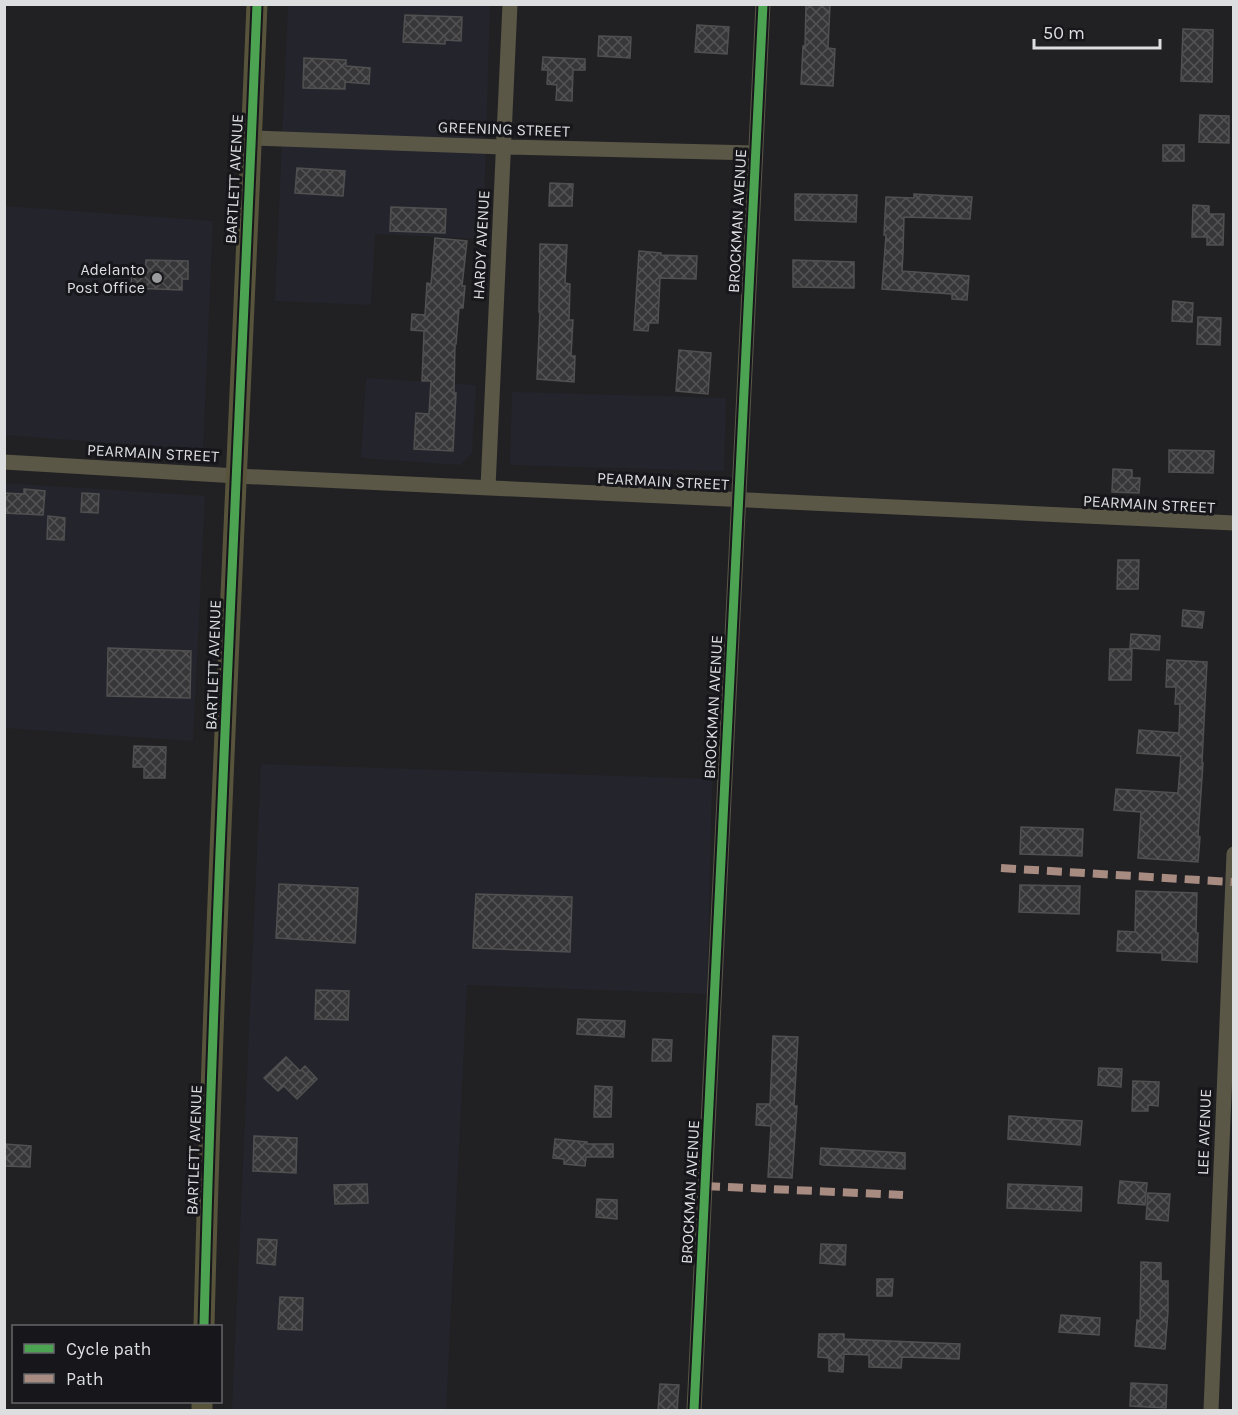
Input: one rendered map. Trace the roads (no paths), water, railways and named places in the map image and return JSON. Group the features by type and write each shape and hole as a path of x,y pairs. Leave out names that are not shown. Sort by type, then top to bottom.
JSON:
{"street":[{"name":"BARTLETT AVENUE","path":"204,1325 236,476 257,4"},
{"name":"HARDY AVENUE","path":"488,487 510,4"},
{"name":"BROCKMAN AVENUE","path":"694,1410 762,4"},
{"name":"GREENING STREET","path":"252,138 755,153"},
{"name":"PEARMAIN STREET","path":"4,462 236,476 1233,523"},
{"name":"LEE AVENUE","path":"1211,1410 1233,854"}],"place":[{"name":"Adelanto Post Office","path":"157,278"}]}
